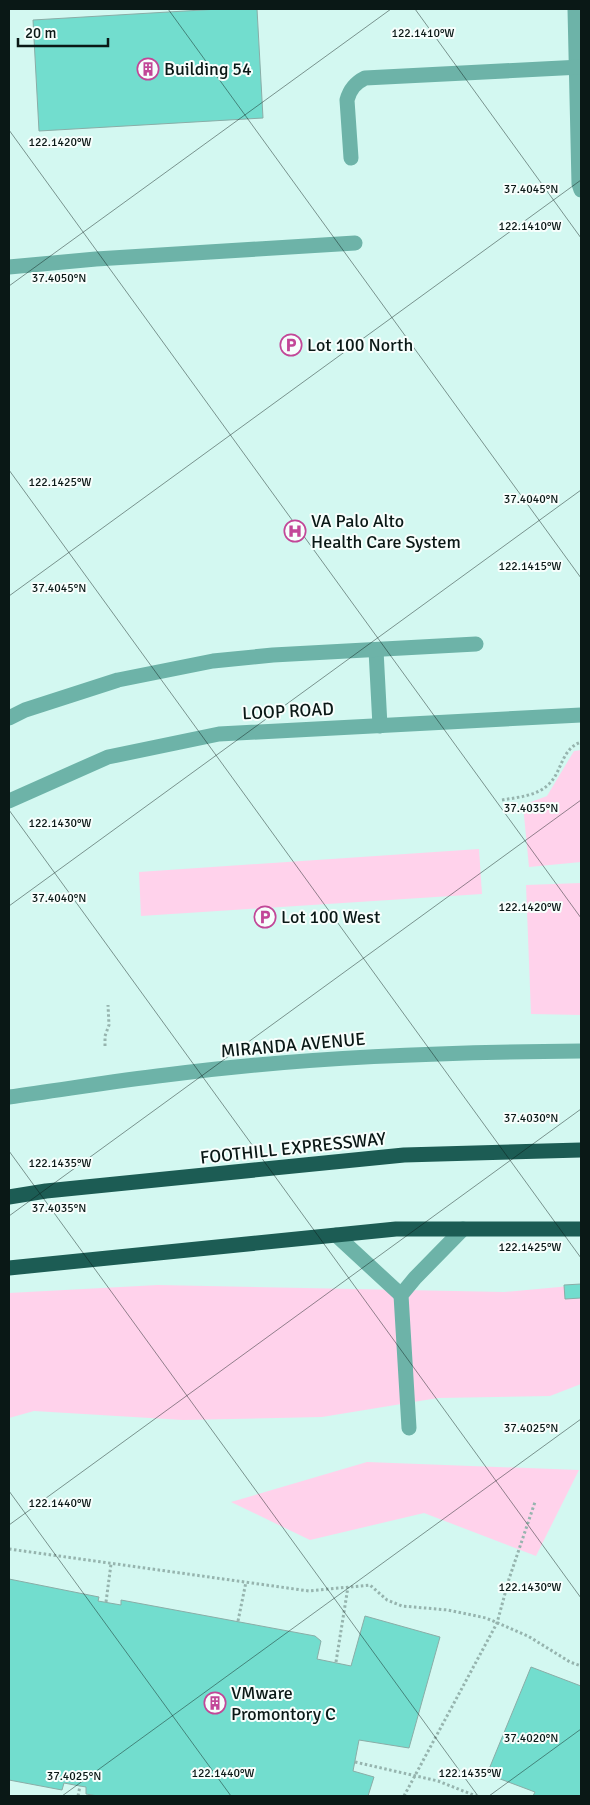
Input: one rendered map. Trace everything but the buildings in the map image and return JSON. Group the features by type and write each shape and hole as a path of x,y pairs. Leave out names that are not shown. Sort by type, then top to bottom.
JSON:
{"highway":[{"name":"FOOTHILL EXPRESSWAY","path":"9,1195 404,1155 581,1150"},
{"path":"9,1268 396,1229 581,1229"}],"street":[{"path":"575,9 578,67 579,184 581,190"},
{"path":"351,158 347,100 349,92 356,82 365,78 578,67"},
{"path":"9,267 96,259 355,243"},
{"path":"9,718 25,710 118,680 213,661 476,644"},
{"path":"376,650 380,726"},
{"name":"LOOP ROAD","path":"10,798 108,758 219,734 581,715"},
{"name":"MIRANDA AVENUE","path":"9,1097 167,1075 313,1061 476,1052 581,1051"},
{"path":"409,1428 401,1295 463,1229"},
{"path":"336,1235 401,1295"}],"path":[{"path":"502,800 533,794 544,789 551,783 568,751 581,742"},
{"path":"105,1046 105,1036 109,1025 108,1004"},
{"path":"404,1796 497,1624 509,1579 535,1502"},
{"path":"9,1550 309,1591 370,1585 388,1600 402,1606 448,1610 486,1618 528,1636 570,1662 581,1666"},
{"path":"106,1602 111,1564"},
{"path":"238,1621 246,1582"},
{"path":"336,1662 348,1587"},
{"path":"354,1762 438,1780 476,1796"},
{"path":"78,1796 80,1786"}],"shaded area":[{"path":"581,750 581,862 529,867 523,805 547,796 574,751"},
{"path":"479,849 482,894 141,916 139,872"},
{"path":"581,883 581,1015 531,1014 526,885"},
{"path":"158,1285 504,1292 581,1285 581,1384 550,1396 438,1398 322,1417 183,1420 34,1411 9,1418 9,1293"},
{"path":"367,1462 579,1470 536,1556 424,1513 310,1540 231,1502"}],"place":[{"name":"Building 54","path":"148,69"},
{"name":"Lot 100 North","path":"291,345"},
{"name":"VA Palo Alto Health Care System","path":"295,531"},
{"name":"Lot 100 West","path":"265,917"},
{"name":"VMware Promontory C","path":"215,1703"}]}
